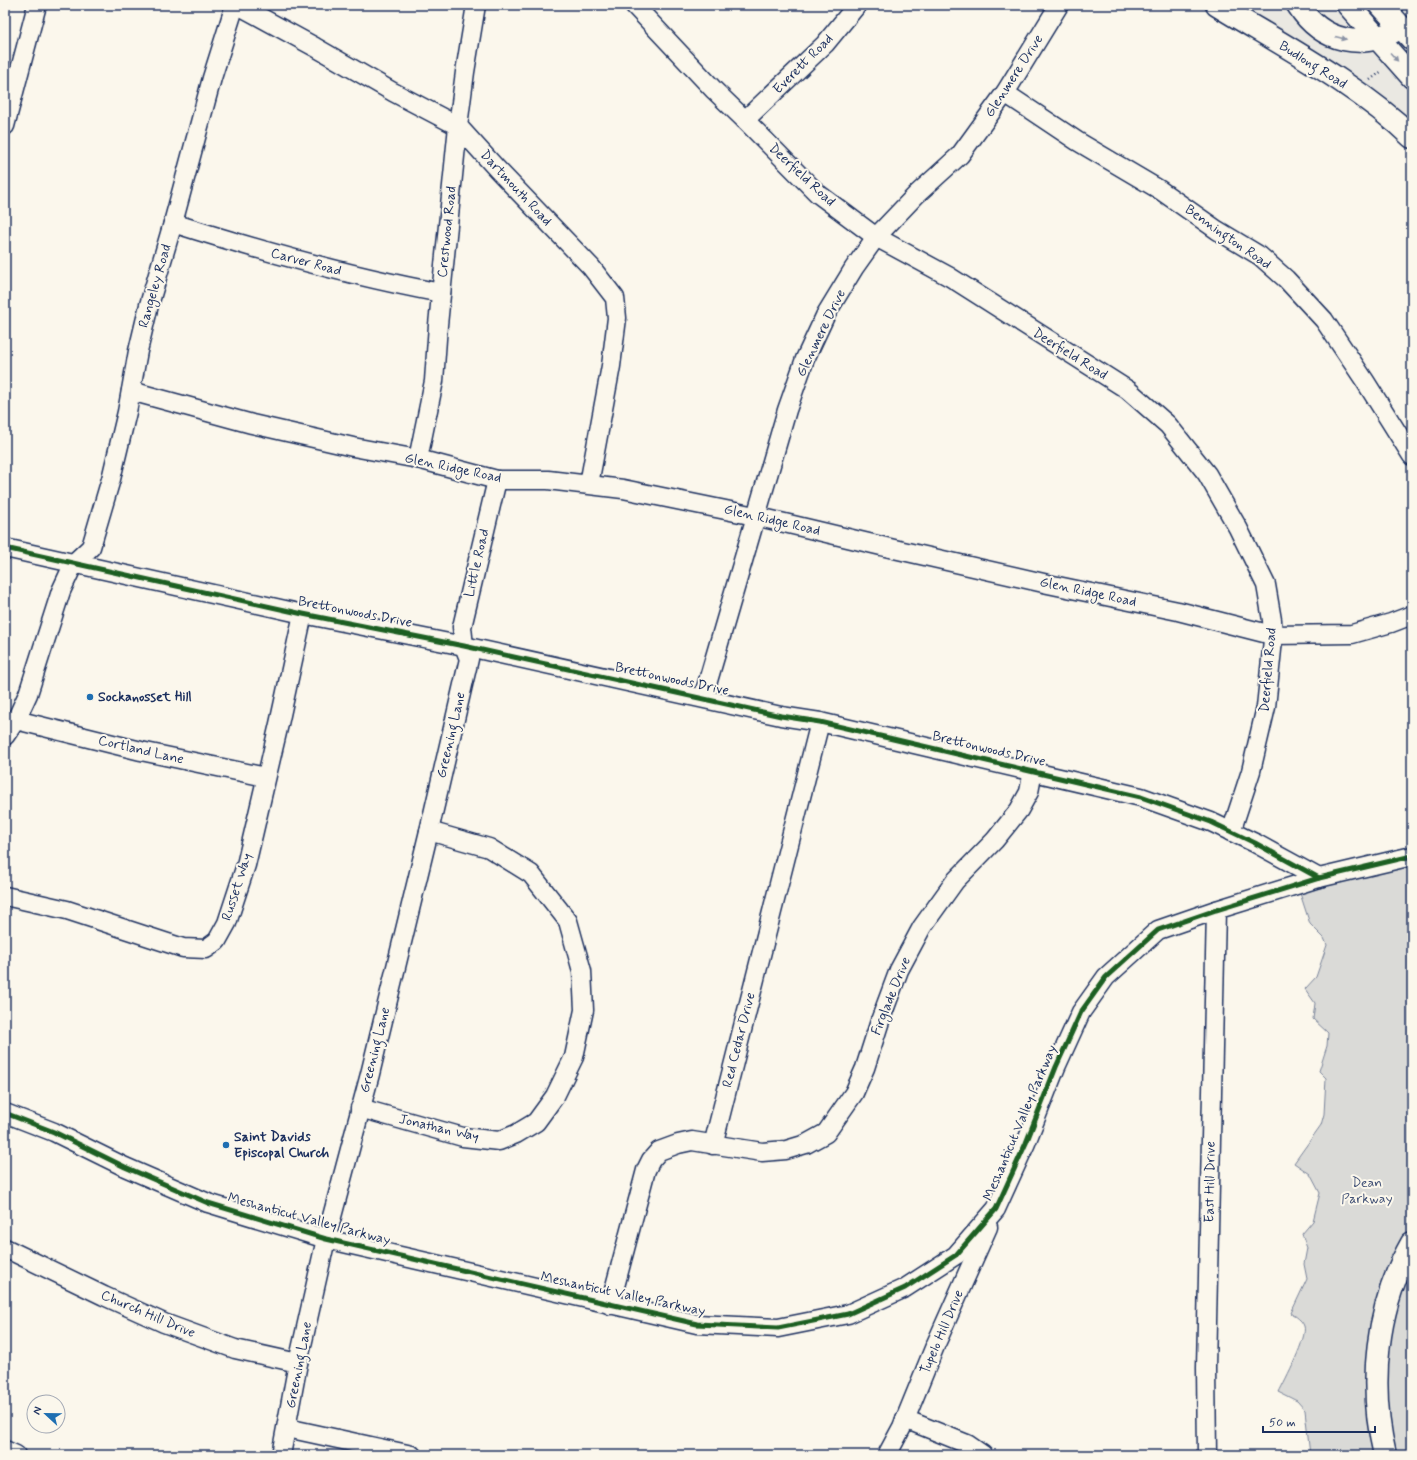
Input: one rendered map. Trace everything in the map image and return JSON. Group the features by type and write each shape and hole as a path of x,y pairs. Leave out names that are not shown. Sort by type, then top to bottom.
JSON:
{"main road":[{"name":"Budlong Road","path":"1217,5 1344,84 1380,110 1408,134"},
{"path":"1298,5 1318,28 1333,36 1353,41 1377,38 1408,29"},
{"path":"1348,5 1412,77"},
{"path":"1381,5 1408,29"},
{"path":"1385,1455 1378,1412 1376,1381 1378,1349 1382,1325 1396,1274 1412,1243"}],"street":[{"path":"5,126 37,5"},
{"name":"Dartmouth Road","path":"236,5 315,47 393,92 458,126 591,267 615,298 617,318 612,366 589,484"},
{"name":"Rangeley Road","path":"74,563 92,548 113,472 149,305 212,78 236,5"},
{"name":"Crestwood Road","path":"418,459 434,380 441,293 464,72 476,5"},
{"name":"Deerfield Road","path":"634,5 714,90 817,193 876,237 950,277 1128,390 1168,425 1207,474 1238,528 1266,585 1272,620 1273,640 1266,707 1250,771 1231,832"},
{"name":"Everett Road","path":"745,120 825,44 857,5"},
{"name":"Glenmere Drive","path":"703,698 787,410 805,359 826,314 854,268 876,237 916,195 960,155 1005,93 1059,5"},
{"name":"Bennington Road","path":"1005,93 1077,141 1160,190 1217,230 1260,256 1286,279 1324,320 1365,381 1412,456"},
{"name":"Carver Road","path":"173,223 296,260 391,284 441,293"},
{"name":"Glen Ridge Road","path":"131,390 252,424 353,447 418,459 496,480 548,480 623,489 755,516 1040,582 1178,611 1272,635 1352,634 1391,623 1412,615"},
{"name":"Little Road","path":"464,646 462,627 496,480"},
{"name":"Brettonwoods Drive","path":"5,548 303,614 464,646 781,716 820,722 1141,797 1211,822 1255,843 1319,878"},
{"path":"5,736 16,720 28,694 61,591 74,563"},
{"name":"Russet Way","path":"5,896 67,910 183,948 206,949 217,941 227,923 246,866 303,614"},
{"name":"Greening Lane","path":"281,1455 298,1363 326,1239 370,1074 469,659 464,646"},
{"name":"Cortland Lane","path":"16,720 141,751 266,777"},
{"name":"Red Cedar Drive","path":"713,1145 820,722"},
{"name":"Firglade Drive","path":"713,1145 762,1152 786,1150 806,1144 826,1132 839,1115 857,1086 865,1068 880,1021 899,970 922,927 955,881 995,840 1019,810 1029,792 1033,771"},
{"name":"Jonathan Way","path":"360,1108 463,1137 499,1141 516,1134 536,1122 555,1096 574,1057 584,1010 582,972 568,921 531,874 489,848 429,831"},
{"name":"Meshanticut Valley Parkway","path":"5,1113 54,1132 125,1167 208,1204 326,1239 697,1324 778,1328 848,1314 905,1288 956,1255 996,1209 1026,1143 1056,1067 1081,1012 1106,977 1158,930 1216,910 1319,878 1412,856"},
{"name":"East Hill Drive","path":"1207,1455 1206,1368 1216,910"},
{"path":"610,1305 636,1204 646,1170 651,1160 658,1151 678,1144 692,1141 713,1145"},
{"name":"Tupelo Hill Drive","path":"887,1455 905,1419 935,1346 996,1209"},
{"name":"Church Hill Drive","path":"5,1248 164,1323 235,1349 298,1363"},
{"path":"905,1419 967,1444 983,1455"},
{"path":"286,1428 412,1455"},
{"path":"5,1450 16,1455"}],"shaded area":[{"path":"1218,5 1412,5 1412,135"}],"green space":[{"name":"Dean Parkway","path":"1412,855 1412,1455 1310,1455 1305,1410 1297,1401 1279,1392 1295,1359 1303,1339 1304,1332 1302,1322 1291,1313 1307,1279 1304,1264 1307,1248 1302,1234 1313,1221 1320,1193 1310,1174 1294,1163 1321,1125 1324,1114 1326,1078 1319,1071 1327,1046 1328,1033 1313,1019 1315,1003 1305,989 1316,977 1327,945 1324,938 1310,924 1297,884"}],"cycle path":[{"path":"5,548 303,614 464,646 781,716 820,722 1141,797 1211,822 1255,843 1319,878"},
{"path":"5,1113 54,1132 125,1167 208,1203 326,1239 697,1324 778,1328 848,1314 905,1288 956,1255 996,1209 1026,1143 1056,1067 1081,1012 1106,977 1158,930 1216,910 1319,878 1412,856"}],"place":[{"name":"Sockanosset Hill","path":"90,697"},
{"name":"Saint Davids Episcopal Church","path":"226,1145"}]}
